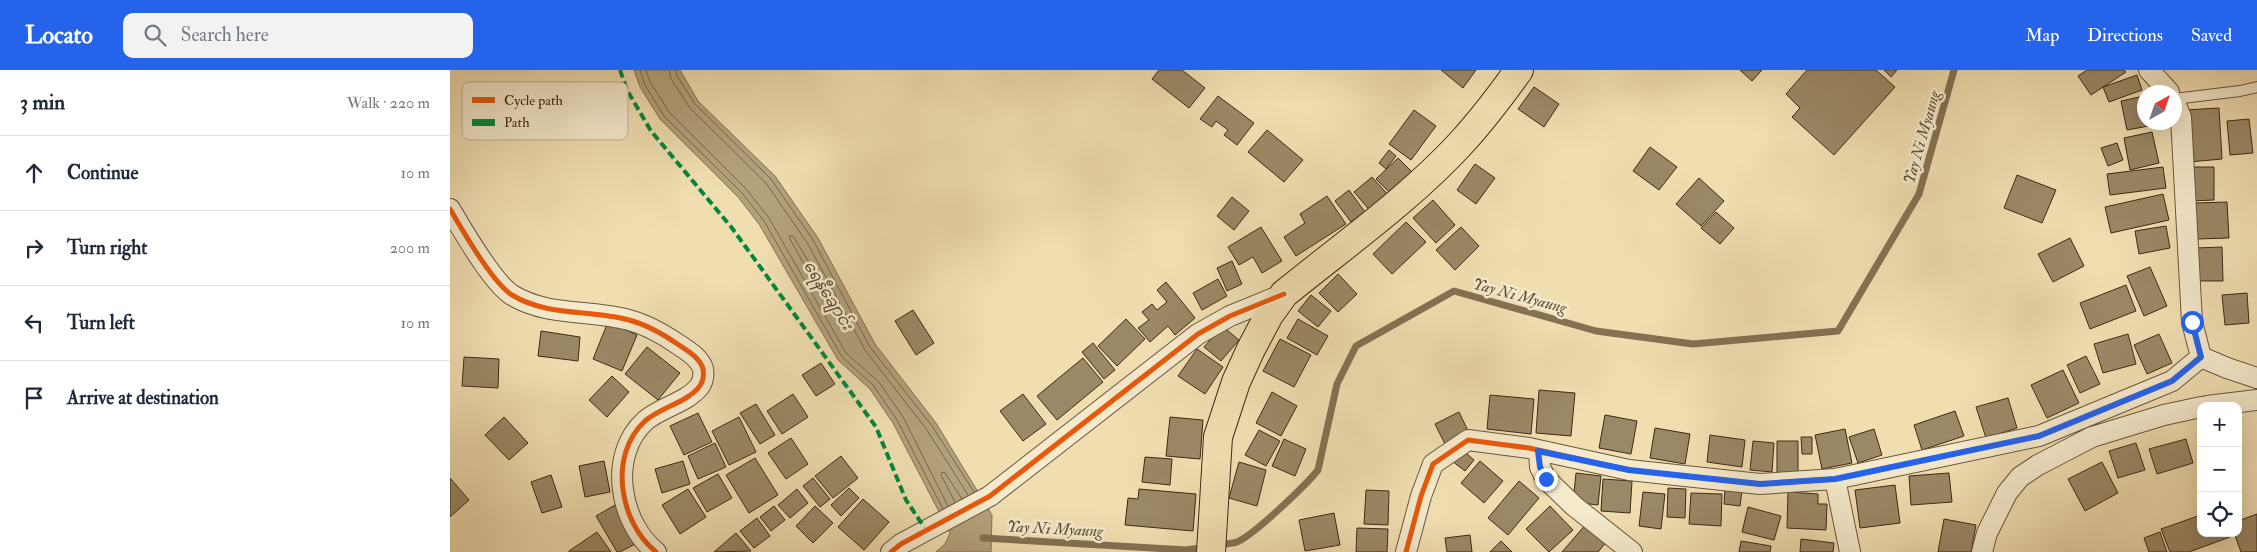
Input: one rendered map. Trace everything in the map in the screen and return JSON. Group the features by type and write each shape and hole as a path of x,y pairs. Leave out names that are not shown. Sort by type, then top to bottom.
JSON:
{"main road":[{"path":"1212,540 1218,437 1236,382 1251,349 1270,315 1284,294 1409,192 1461,143 1519,70"}],"street":[{"path":"2149,70 2163,85"},
{"path":"2181,130 2192,322 2201,357"},
{"path":"450,209 496,279 510,294 543,308 628,319 656,330 698,360 704,376 700,385 690,395 646,421 633,435 625,455 621,476 624,500 633,524 646,544 656,552"},
{"path":"891,552 901,544 990,496 1198,334 1230,316 1284,294"},
{"path":"2201,357 2257,378"},
{"path":"1406,552 1433,464 1468,440 1538,451 1629,470 1760,484 1835,479 2039,436 2172,381 2201,357"},
{"path":"2240,402 2257,400"},
{"path":"1982,552 1986,534 2007,493 2020,477 2038,465 2092,436 2164,415 2197,408"},
{"path":"1538,451 1540,467 1546,479 1574,506 1632,552"},
{"path":"1835,479 1850,552"}],"lane":[{"path":"2182,99 2257,87"}],"water":[{"name":"ရေနီချောင်း","path":"634,70 680,70 698,101 775,176 818,238 875,344 936,423 992,515 991,552 936,552 945,544 950,533 893,423 870,389 838,360 759,224 738,197 660,119 640,87"}],"building":[{"path":"1159,70 1182,70 1205,88 1189,108 1152,79"},
{"path":"1441,70 1476,70 1463,88"},
{"path":"1740,70 1762,70 1752,81"},
{"path":"1807,70 1876,70 1895,87 1834,155 1792,117 1800,108 1786,94"},
{"path":"1884,70 1897,70 1891,77"},
{"path":"2087,70 2124,70 2126,72 2091,95 2078,76"},
{"path":"2137,75 2140,85 2137,85 2137,92 2109,102 2103,87"},
{"path":"1534,87 1559,104 1544,127 1518,109"},
{"path":"1218,96 1254,123 1237,145 1224,135 1228,130 1216,121 1212,127 1200,119"},
{"path":"2137,98 2137,128 2127,130 2121,101"},
{"path":"2219,108 2222,159 2189,162 2185,110"},
{"path":"1414,110 1436,126 1411,160 1389,144"},
{"path":"2249,119 2253,153 2230,155 2227,121"},
{"path":"1267,130 1303,160 1284,182 1248,152"},
{"path":"2152,132 2159,163 2130,170 2124,138"},
{"path":"2117,143 2123,160 2108,166 2101,148"},
{"path":"1650,147 1677,167 1659,190 1633,171"},
{"path":"1389,150 1396,156 1386,169 1379,163"},
{"path":"1398,158 1414,174 1392,195 1376,179"},
{"path":"1475,164 1495,178 1476,204 1457,190"},
{"path":"2163,167 2166,188 2110,195 2107,174"},
{"path":"2189,167 2214,167 2214,200 2190,201"},
{"path":"2017,175 2056,190 2042,223 2004,208"},
{"path":"1372,177 1390,197 1372,213 1354,192"},
{"path":"1699,178 1724,201 1701,226 1676,204"},
{"path":"1349,190 1365,212 1351,222 1335,201"},
{"path":"2163,194 2169,220 2111,233 2105,207"},
{"path":"1327,196 1346,224 1296,256 1284,237 1305,223 1300,214"},
{"path":"1232,197 1249,211 1234,230 1217,216"},
{"path":"1433,200 1455,225 1436,243 1413,218"},
{"path":"2227,202 2229,238 2197,239 2195,203"},
{"path":"1716,212 1734,228 1720,244 1701,228"},
{"path":"1406,222 1426,242 1392,274 1373,254"},
{"path":"2166,226 2170,248 2139,254 2135,231"},
{"path":"1261,227 1282,261 1262,273 1253,257 1239,265 1228,247"},
{"path":"1461,227 1479,246 1455,270 1436,250"},
{"path":"2070,238 2084,266 2053,282 2038,254"},
{"path":"2222,247 2223,281 2197,281 2196,248"},
{"path":"1232,261 1242,284 1227,291 1217,268"},
{"path":"2150,267 2167,306 2144,316 2127,276"},
{"path":"1338,274 1357,294 1338,312 1319,293"},
{"path":"1218,279 1227,296 1202,310 1193,293"},
{"path":"1166,282 1195,318 1175,335 1168,326 1150,342 1138,328 1149,320 1142,312 1152,304 1157,310 1167,302 1157,290"},
{"path":"2126,285 2136,311 2090,329 2080,303"},
{"path":"2247,293 2249,323 2225,325 2222,295"},
{"path":"1311,295 1331,311 1318,327 1298,311"},
{"path":"913,310 934,343 916,355 895,321"},
{"path":"1126,319 1145,339 1117,366 1098,346"},
{"path":"1298,319 1328,336 1317,355 1287,338"},
{"path":"608,322 637,335 622,371 593,359"},
{"path":"1222,326 1239,340 1221,361 1204,347"},
{"path":"541,331 580,337 578,361 538,356"},
{"path":"2128,334 2136,364 2103,373 2094,344"},
{"path":"2159,334 2172,363 2147,374 2134,345"},
{"path":"1280,339 1311,355 1294,387 1263,371"},
{"path":"1093,343 1115,370 1104,379 1082,352"},
{"path":"647,347 680,373 658,400 625,374"},
{"path":"1197,349 1223,367 1205,394 1178,376"},
{"path":"2086,356 2100,384 2080,393 2067,365"},
{"path":"464,357 499,359 498,388 462,386"},
{"path":"1083,358 1103,382 1057,420 1037,396"},
{"path":"821,363 835,384 816,396 802,375"},
{"path":"2063,370 2079,403 2047,418 2031,385"},
{"path":"612,376 629,392 607,417 589,400"},
{"path":"1539,390 1575,393 1571,436 1536,433"},
{"path":"1272,392 1297,406 1281,436 1256,423"},
{"path":"793,394 808,417 782,434 767,411"},
{"path":"1023,394 1046,424 1023,441 1000,411"},
{"path":"1490,395 1534,399 1531,434 1487,429"},
{"path":"2008,398 2017,428 1986,438 1976,407"},
{"path":"756,404 775,435 760,444 740,413"},
{"path":"1955,411 1964,436 1922,450 1914,425"},
{"path":"1459,412 1470,435 1446,446 1435,424"},
{"path":"698,413 712,442 684,455 670,426"},
{"path":"1605,415 1637,421 1631,454 1599,448"},
{"path":"504,417 528,443 509,460 485,435"},
{"path":"739,417 756,452 729,465 712,431"},
{"path":"1170,417 1203,420 1200,459 1166,456"},
{"path":"1655,428 1690,434 1685,464 1650,458"},
{"path":"1845,429 1852,463 1822,469 1815,435"},
{"path":"1874,429 1882,455 1858,463 1849,437"},
{"path":"1259,430 1280,441 1266,466 1245,455"},
{"path":"1710,435 1745,440 1742,467 1707,462"},
{"path":"1801,437 1812,437 1812,454 1802,454"},
{"path":"791,438 808,464 786,479 768,453"},
{"path":"1284,439 1306,449 1295,476 1272,466"},
{"path":"2186,439 2193,463 2157,474 2149,449"},
{"path":"1753,441 1774,443 1772,472 1750,470"},
{"path":"1777,441 1798,441 1798,475 1777,475"},
{"path":"715,443 726,467 698,479 688,456"},
{"path":"2136,443 2145,470 2118,478 2109,451"},
{"path":"1461,449 1474,460 1465,471 1452,461"},
{"path":"841,456 858,478 833,498 815,476"},
{"path":"1145,457 1172,459 1170,485 1142,482"},
{"path":"755,458 778,495 749,513 726,475"},
{"path":"604,461 610,492 585,497 579,466"},
{"path":"683,461 690,484 662,493 655,469"},
{"path":"1480,461 1503,481 1484,503 1461,483"},
{"path":"1239,462 1266,470 1257,506 1229,498"},
{"path":"2102,462 2118,493 2085,511 2068,479"},
{"path":"1576,473 1601,476 1598,505 1573,502"},
{"path":"1949,473 1952,502 1911,505 1909,476"},
{"path":"718,474 732,498 707,512 693,488"},
{"path":"551,475 562,507 542,513 531,482"},
{"path":"450,478 469,500 450,517"},
{"path":"813,478 830,499 820,507 803,486"},
{"path":"1603,479 1632,481 1630,513 1601,511"},
{"path":"1519,481 1539,498 1508,535 1488,518"},
{"path":"1895,485 1900,523 1860,528 1855,490"},
{"path":"849,488 859,498 841,516 831,505"},
{"path":"1668,488 1686,489 1685,518 1667,517"},
{"path":"688,489 706,517 680,534 662,505"},
{"path":"797,489 808,503 790,518 778,505"},
{"path":"1139,489 1196,494 1193,531 1125,525 1128,498 1138,499"},
{"path":"1725,489 1742,491 1740,506 1724,504"},
{"path":"1366,490 1389,491 1388,525 1364,524"},
{"path":"1643,492 1665,494 1661,529 1639,526"},
{"path":"1788,492 1818,494 1818,504 1827,504 1826,530 1787,528"},
{"path":"1691,493 1722,494 1721,526 1689,524"},
{"path":"863,499 889,522 864,550 838,527"},
{"path":"615,505 637,543 620,552 617,552 596,516"},
{"path":"774,506 785,520 771,531 760,517"},
{"path":"815,506 833,523 813,543 796,526"},
{"path":"1550,506 1573,530 1549,552 1526,529"},
{"path":"1748,507 1781,516 1774,540 1742,532"},
{"path":"1334,513 1340,545 1305,551 1299,520"},
{"path":"2257,514 2257,552 2241,552 2235,537 2242,537 2242,520"},
{"path":"2197,516 2197,537 2230,537 2189,552 2170,552 2161,529"},
{"path":"757,518 770,536 754,548 740,531"},
{"path":"1944,519 1976,525 1971,552 1938,552"},
{"path":"1587,523 1608,540 1598,552 1562,552"},
{"path":"1357,528 1388,529 1387,552 1356,552"},
{"path":"597,532 611,552 569,552 569,551"},
{"path":"2160,532 2167,552 2149,552 2144,538"},
{"path":"736,533 751,551 714,552"},
{"path":"1470,535 1472,552 1447,552 1445,538"},
{"path":"1801,539 1834,543 1833,552 1800,552"},
{"path":"1501,541 1512,552 1490,552"},
{"path":"1741,541 1771,546 1770,552 1739,552"}],"waterway":[{"name":"Yay Ni Myaung","path":"1218,545 1230,544 1245,538 1292,498 1318,470 1337,384 1356,346 1454,291 1596,331 1693,344 1838,331 1919,194 1954,70"},
{"name":"Yay Ni Myaung","path":"983,538 1186,550 1207,547"}],"marked path":[{"path":"620,70 624,82"},
{"path":"628,92 651,131 732,228 876,427 906,500 926,530"}],"cycle path":[{"path":"450,209 487,268 512,295 540,307 614,317 643,324 686,350 701,365 703,376 699,387 687,397 645,421 633,435 626,452 622,469 623,488 627,506 633,524 643,539 656,552"},
{"path":"891,552 901,544 990,496 1198,334 1230,316 1284,294"},
{"path":"1406,552 1421,496 1433,464 1468,440 1529,448 1629,470 1760,484 1835,479 2039,436 2172,381 2201,357"}],"route":[{"path":"1546,479 1540,467 1538,451 1629,470 1760,484 1835,479 1908,462 2039,436 2172,381 2187,370 2201,357 2192,322"}]}
